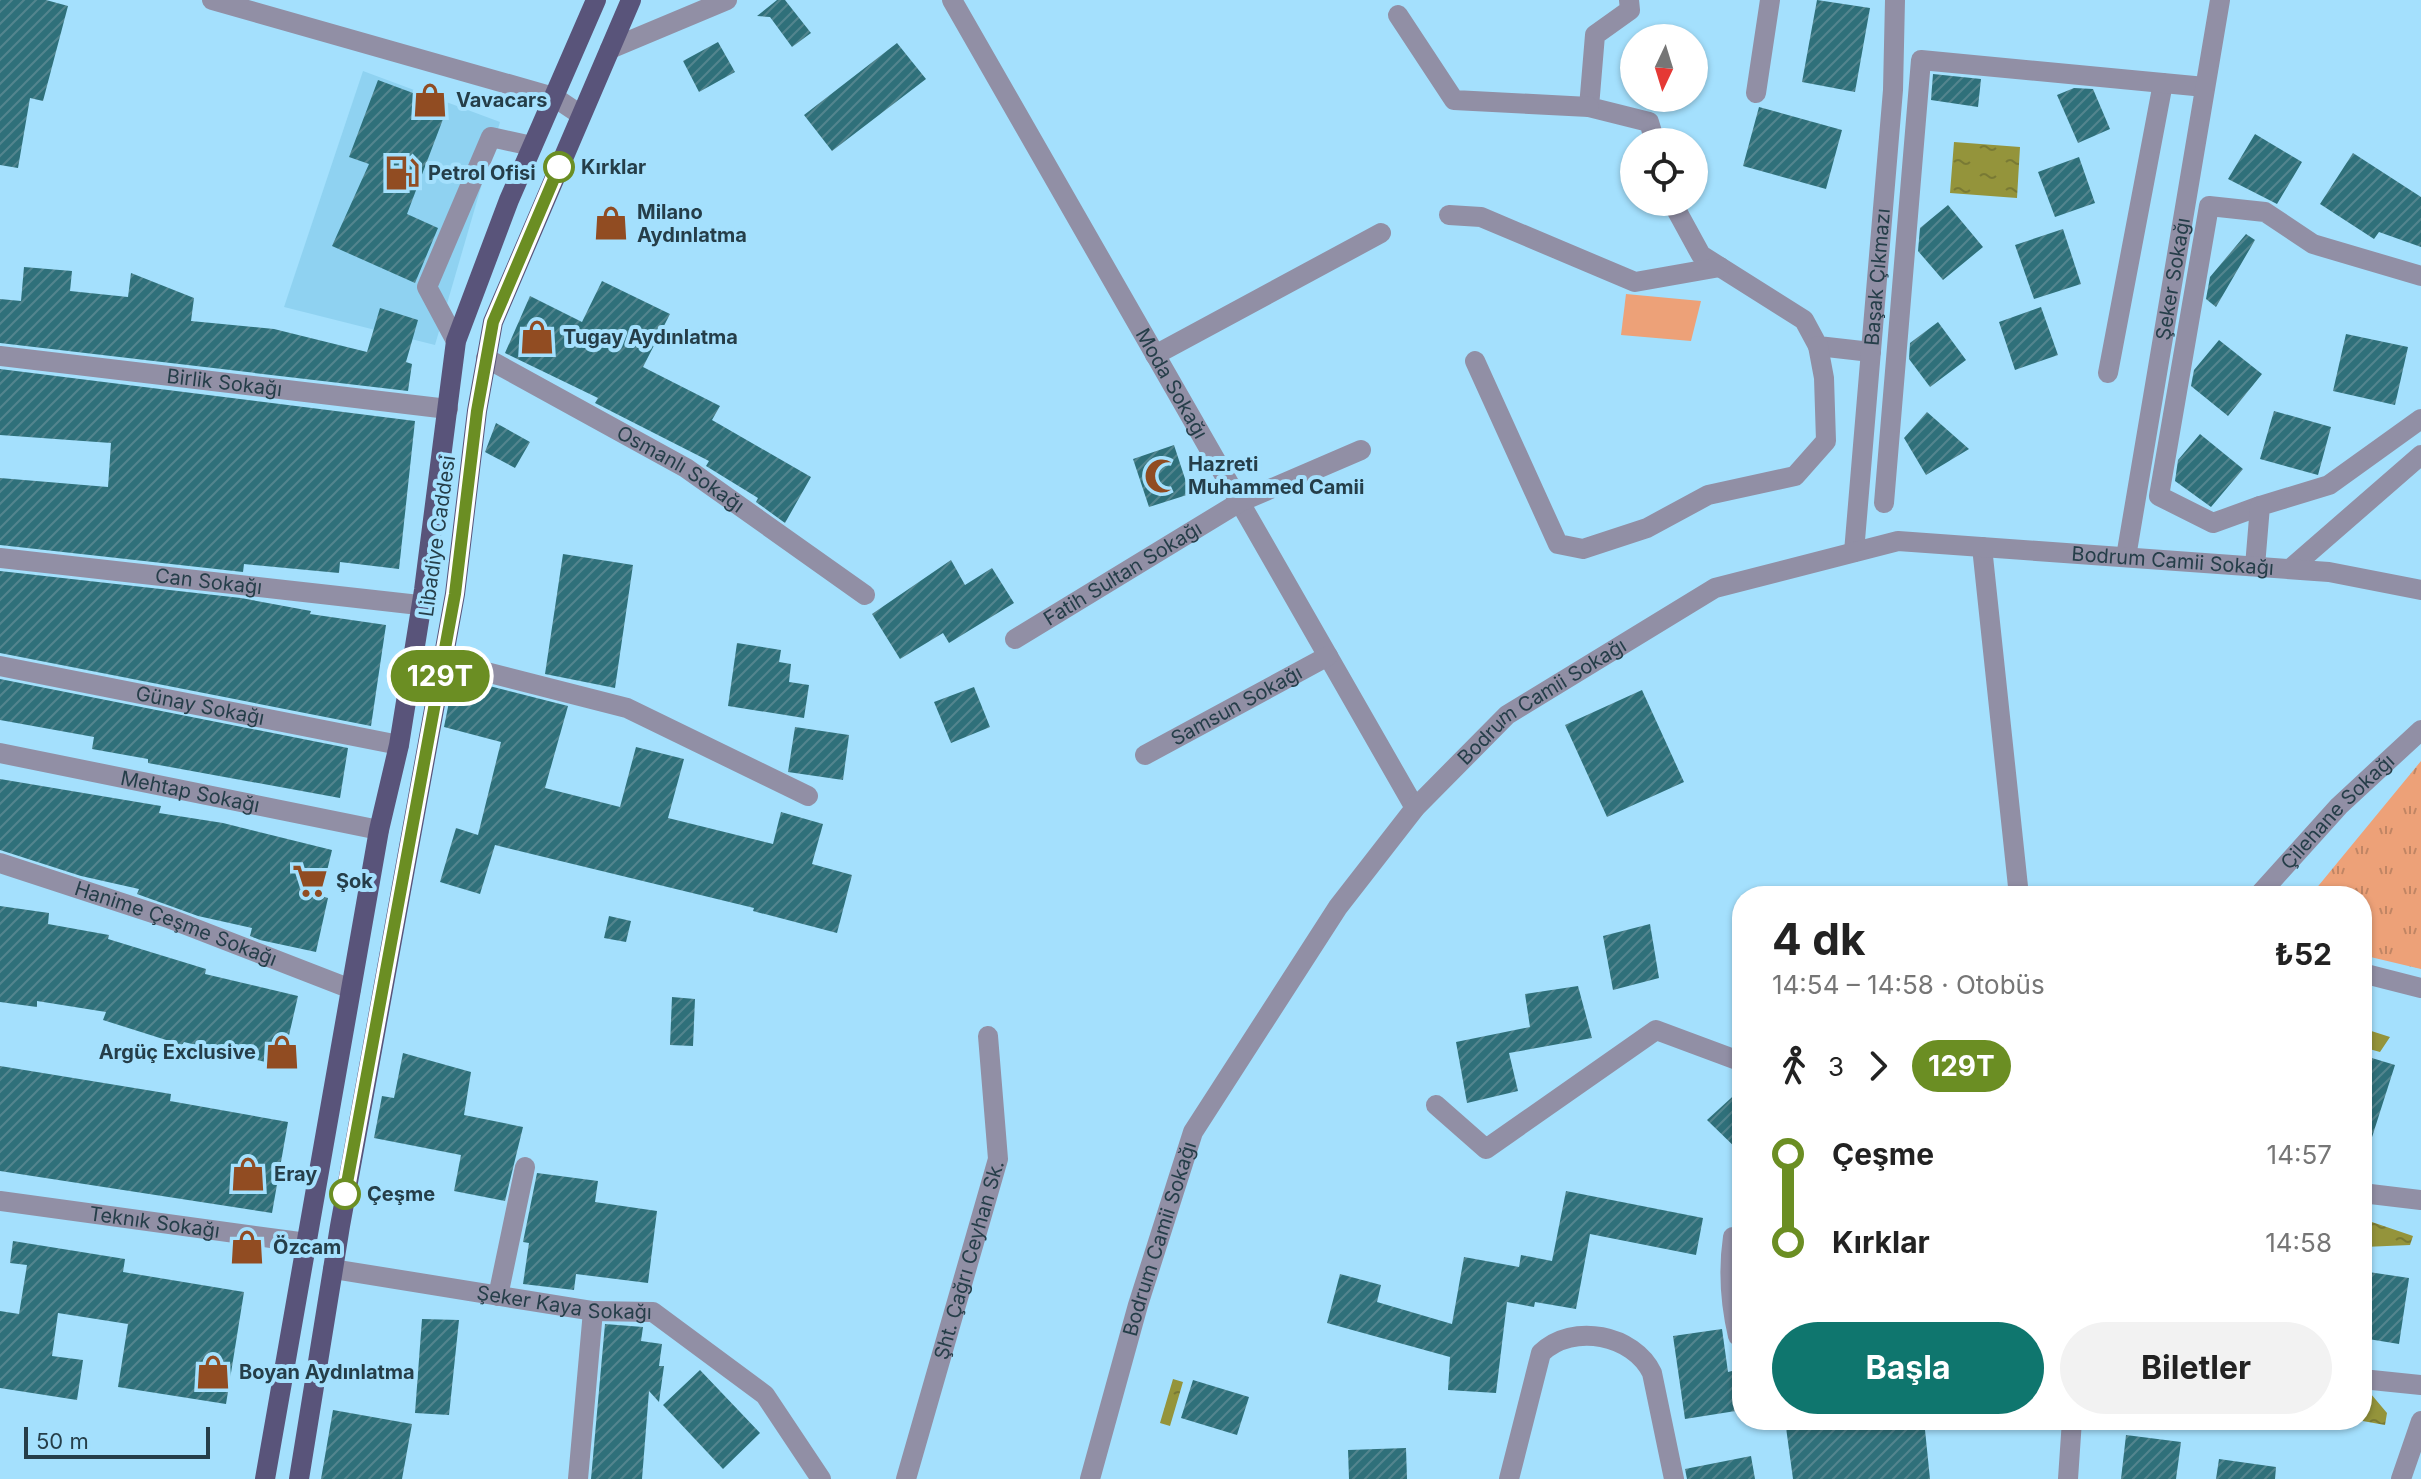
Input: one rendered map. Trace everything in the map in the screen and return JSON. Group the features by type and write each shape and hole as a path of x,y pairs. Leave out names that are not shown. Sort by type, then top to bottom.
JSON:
{"main road":[{"name":"Libadiye Caddesi","path":"265,1479 379,830 399,745 456,341 532,146 596,0"},
{"name":"Libadiye Caddesi","path":"299,1479 333,1269 443,661 493,322 631,0"}],"street":[{"path":"212,0 554,97 581,115"},
{"path":"610,49 727,0"},
{"name":"Moda Sokağı","path":"952,0 1415,808"},
{"path":"1589,107 1595,35 1630,10 1629,0"},
{"path":"1756,93 1770,0"},
{"name":"Başak Çıkmazı","path":"1854,552 1893,90 1895,0"},
{"name":"Şeker Sokağı","path":"2126,557 2220,0"},
{"path":"1398,15 1454,100 1589,107 1649,122 1651,128"},
{"path":"1884,503 1921,60 2205,87"},
{"path":"2108,373 2163,83"},
{"path":"456,341 427,287 491,137 532,146"},
{"path":"2421,276 2313,244 2265,212 2209,206 2159,496 2213,523 2329,485 2421,419"},
{"path":"1449,215 1481,217 1635,282 1720,267"},
{"path":"1475,361 1558,544 1583,549 1647,528 1708,495 1795,476 1826,441 1824,378 1818,346 1804,320 1701,255 1680,216"},
{"path":"1155,355 1381,233"},
{"path":"1818,346 1871,352"},
{"name":"Birlik Sokağı","path":"0,356 448,409"},
{"name":"Osmanlı Sokağı","path":"486,358 686,468 865,595"},
{"name":"Fatih Sultan Sokağı","path":"1015,639 1240,502 1361,450"},
{"path":"2290,569 2421,455"},
{"path":"2255,566 2260,506"},
{"name":"Bodrum Camii Sokağı","path":"1090,1479 1138,1305 1193,1132 1338,907 1415,808 1507,715 1715,588 1898,541 2329,572 2421,590"},
{"path":"1982,547 2018,886"},
{"name":"Can Sokağı","path":"0,558 419,605"},
{"name":"Samsun Sokağı","path":"1145,755 1328,656"},
{"path":"443,661 627,708 808,796"},
{"name":"Günay Sokağı","path":"0,666 399,745"},
{"name":"Çilehane Sokağı","path":"2267,886 2339,806 2421,730"},
{"name":"Mehtap Sokağı","path":"0,753 379,830"},
{"name":"Hanime Çeşme Sokağı","path":"0,863 168,918 351,989"},
{"path":"2372,976 2421,988"},
{"path":"1436,1105 1486,1149 1656,1030 1732,1058"},
{"name":"Şht. Çağrı Ceyhan Sk.","path":"906,1479 998,1159 988,1036"},
{"path":"498,1296 525,1167"},
{"path":"2372,1194 2421,1200"},
{"name":"Teknık Sokağı","path":"0,1201 307,1243"},
{"path":"1732,1243 1729,1262 1732,1305"},
{"name":"Şeker Kaya Sokağı","path":"333,1269 593,1311 653,1312 765,1395 821,1479"},
{"path":"578,1479 593,1311"},
{"path":"1509,1479 1541,1353 1561,1339 1604,1338 1623,1341 1647,1361 1674,1479"},
{"path":"2372,1380 2421,1385"},
{"path":"2401,1479 2421,1421"},
{"path":"2068,1479 2071,1430"}],"shaded area":[{"path":"363,71 500,122 435,345 284,307"}],"green space":[{"path":"1626,294 1701,301 1691,341 1621,335"},
{"path":"2421,761 2421,969 2372,957 2372,886 2318,886"}],"water":[{"path":"1954,142 2020,147 2017,198 1950,193"},
{"path":"2372,1031 2390,1037 2380,1052 2372,1050"},
{"path":"2372,1222 2413,1236 2410,1245 2372,1247"},
{"path":"1173,1379 1183,1382 1170,1426 1160,1423"},
{"path":"2372,1395 2387,1413 2385,1425 2372,1423"}],"building":[{"path":"0,0 46,0 68,6 43,101 30,98 18,168 0,165"},
{"path":"777,0 785,0 811,33 792,47 770,17 757,16"},
{"path":"1817,0 1870,8 1855,92 1802,82"},
{"path":"718,42 735,72 699,92 683,61"},
{"path":"897,43 926,79 832,151 804,115"},
{"path":"1933,74 1981,79 1978,107 1931,100"},
{"path":"378,80 448,106 407,214 438,228 415,283 332,246 369,164 349,157"},
{"path":"2074,88 2093,89 2110,129 2078,143 2057,95"},
{"path":"1759,107 1842,130 1826,189 1743,166"},
{"path":"2255,134 2302,162 2277,204 2228,179"},
{"path":"2353,153 2421,197 2421,247 2379,232 2374,239 2320,204"},
{"path":"2079,157 2095,203 2055,217 2038,172"},
{"path":"1948,205 1983,247 1943,280 1918,251 1920,228"},
{"path":"2063,229 2081,284 2034,299 2015,245"},
{"path":"2246,234 2255,240 2216,307 2206,299 2210,277"},
{"path":"24,267 72,271 70,291 128,297 131,273 194,298 191,321 274,329 367,352 380,308 418,320 406,362 412,364 408,391 0,343 0,299 21,301"},
{"path":"602,281 670,314 643,367 720,406 712,420 811,477 785,523 756,502 758,498 706,466 709,461 595,403 598,398 505,353 530,296 582,322"},
{"path":"2041,307 2058,355 2015,370 1999,322"},
{"path":"1938,322 1966,360 1930,387 1909,359 1910,343"},
{"path":"2346,334 2408,347 2395,405 2333,391"},
{"path":"2219,340 2262,374 2228,416 2191,386 2194,370"},
{"path":"0,369 415,421 399,569 340,562 339,573 244,564 243,572 0,545 0,478 108,487 111,443 0,435"},
{"path":"2274,411 2331,427 2318,475 2260,459"},
{"path":"1927,412 1969,449 1926,475 1904,438"},
{"path":"496,423 530,442 515,468 485,452"},
{"path":"2200,434 2243,469 2211,507 2175,481 2178,460"},
{"name":"Hazreti Muhammed Camii","path":"1174,445 1190,494 1149,507 1133,459"},
{"path":"563,554 633,565 615,688 545,674"},
{"path":"951,560 965,585 992,568 1014,603 949,643 943,633 900,659 872,614"},
{"path":"0,571 241,598 311,611 310,614 386,625 371,726 0,653"},
{"path":"737,643 781,650 779,662 791,664 789,682 809,685 804,718 728,706"},
{"path":"454,677 568,706 545,788 620,807 636,747 684,759 668,818 773,844 781,812 823,824 812,864 852,875 837,933 753,911 754,908 495,845 480,894 440,882 456,828 478,835 501,742 444,727"},
{"path":"0,679 348,748 340,798 148,763 148,759 92,749 94,737 0,720"},
{"path":"974,687 990,727 951,743 934,702"},
{"path":"1642,690 1684,782 1607,817 1565,725"},
{"path":"795,727 849,735 843,780 788,772"},
{"path":"0,779 161,806 159,813 223,823 332,850 321,896 328,898 316,952 260,940 250,936 252,928 198,916 137,894 139,889 81,876 0,850"},
{"path":"0,906 49,913 48,924 109,935 108,939 206,969 205,974 298,996 282,1066 184,1042 182,1045 103,1020 106,1012 37,1001 37,1007 0,1002"},
{"path":"609,916 631,921 626,942 604,938"},
{"path":"1650,924 1659,978 1613,990 1603,936"},
{"path":"1578,986 1592,1038 1509,1053 1518,1091 1467,1103 1456,1042 1530,1027 1525,994"},
{"path":"672,997 695,999 693,1046 670,1045"},
{"path":"403,1053 471,1072 464,1115 523,1127 505,1201 454,1191 461,1155 374,1138 382,1096 394,1098"},
{"path":"2372,1058 2395,1065 2372,1137"},
{"path":"0,1066 171,1094 170,1101 288,1122 272,1213 0,1171"},
{"path":"1732,1097 1732,1144 1707,1120"},
{"path":"537,1173 598,1181 595,1202 657,1211 648,1283 576,1274 574,1290 523,1284 529,1243 523,1242"},
{"path":"1566,1191 1703,1218 1696,1255 1590,1234 1576,1309 1535,1302 1534,1307 1507,1302 1496,1393 1448,1390 1450,1357 1327,1323 1340,1274 1381,1285 1377,1302 1452,1324 1464,1257 1519,1267 1521,1255 1552,1261"},
{"path":"13,1241 125,1259 123,1272 244,1292 226,1404 118,1387 128,1324 58,1313 52,1356 83,1360 77,1400 0,1388 0,1311 19,1314 27,1265 10,1263"},
{"path":"2372,1272 2409,1278 2399,1344 2372,1340"},
{"path":"422,1319 459,1320 449,1415 415,1413"},
{"path":"605,1324 643,1327 641,1341 662,1344 659,1366 664,1366 659,1402 649,1391 642,1479 591,1479"},
{"path":"1722,1329 1728,1372 1732,1371 1732,1412 1685,1419 1673,1336"},
{"path":"700,1370 760,1433 723,1469 663,1405"},
{"path":"1193,1380 1249,1397 1237,1435 1181,1418"},
{"path":"333,1410 412,1424 402,1479 321,1479"},
{"path":"1786,1430 1925,1430 1930,1479 1793,1479"},
{"path":"2126,1435 2181,1442 2176,1479 2121,1479"},
{"path":"1406,1448 1407,1479 1349,1479 1348,1450"},
{"path":"1751,1456 1755,1479 1687,1479 1685,1469"},
{"path":"2219,1459 2276,1467 2275,1479 2216,1479"}],"bus line":[{"name":"129T","path":"345,1194 455,594 477,411 493,322 559,167"}],"place":[{"name":"Vavacars","path":"430,100"},
{"name":"Kırklar","path":"559,167"},
{"name":"Petrol Ofisi","path":"402,173"},
{"name":"Milano Aydınlatma","path":"611,223"},
{"name":"Tugay Aydınlatma","path":"537,337"},
{"name":"Hazreti Muhammed Camii","path":"1162,476"},
{"name":"Şok","path":"310,881"},
{"name":"Argüç Exclusive","path":"282,1052"},
{"name":"Eray","path":"248,1174"},
{"name":"Çeşme","path":"345,1194"},
{"name":"Özcam","path":"247,1247"},
{"name":"Boyan Aydınlatma","path":"213,1372"}]}
